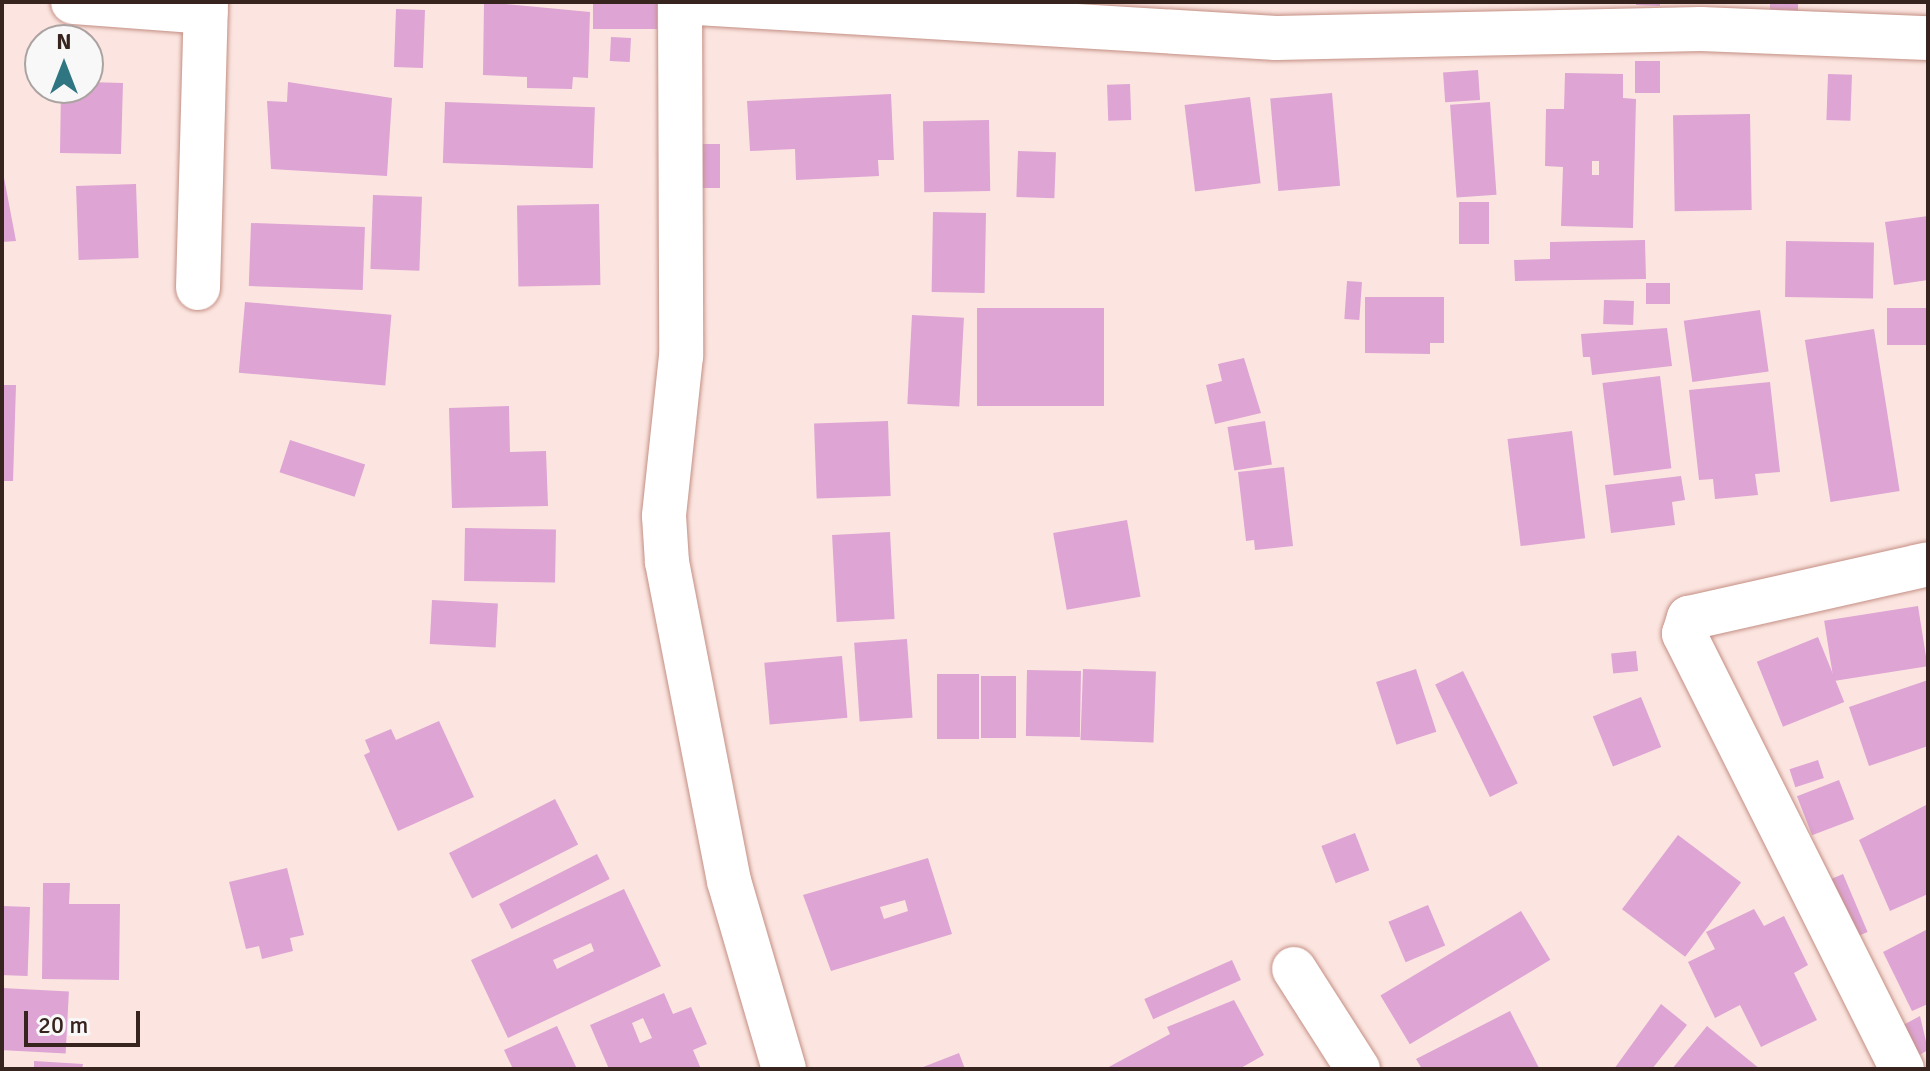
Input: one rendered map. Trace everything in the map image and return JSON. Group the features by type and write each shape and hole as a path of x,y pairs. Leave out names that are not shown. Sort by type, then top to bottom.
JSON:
{"street":[{"path":"73,2 206,7 198,288"},
{"path":"784,1069 729,881 667,562 664,516 681,356 681,2 1269,20 1701,16 1928,38"},
{"path":"1902,1069 1684,634 1689,618 1928,564"},
{"path":"1294,969 1358,1069"}],"building":[{"path":"484,2 590,12 588,78 573,77 572,89 527,88 527,77 483,75"},
{"path":"593,2 657,2 657,29 593,29"},
{"path":"1636,2 1660,2 1660,6 1636,5"},
{"path":"1770,2 1798,2 1798,26 1770,26"},
{"path":"396,9 425,10 423,68 394,67"},
{"path":"611,37 631,38 630,62 610,61"},
{"path":"1635,61 1660,61 1660,93 1635,93"},
{"path":"1478,70 1480,100 1445,102 1443,72"},
{"path":"1565,73 1623,74 1623,98 1636,99 1633,228 1561,226 1563,167 1545,166 1546,109 1564,109","holes":["1592,161 1599,161 1599,175 1592,175"]},
{"path":"1828,74 1852,75 1850,121 1826,120"},
{"path":"104,82 123,83 121,154 60,153 61,104 104,104"},
{"path":"288,82 392,98 387,176 271,169 267,101 287,102"},
{"path":"1130,84 1131,120 1108,121 1107,85"},
{"path":"1332,93 1340,186 1278,191 1270,98"},
{"path":"891,94 894,160 878,160 879,176 796,180 795,149 750,151 747,101"},
{"path":"1250,97 1261,183 1195,191 1184,105"},
{"path":"445,102 595,107 593,168 443,163"},
{"path":"1490,102 1496,195 1457,198 1450,105"},
{"path":"1750,114 1752,210 1675,211 1673,115"},
{"path":"989,120 990,191 924,192 923,121"},
{"path":"688,144 720,144 720,188 688,188"},
{"path":"1018,151 1056,152 1054,198 1016,197"},
{"path":"2,167 16,241 2,242"},
{"path":"136,184 139,258 79,260 76,186"},
{"path":"373,195 422,197 419,271 370,269"},
{"path":"1459,202 1489,202 1489,244 1459,244"},
{"path":"599,204 600,285 518,286 517,205"},
{"path":"933,212 986,213 985,293 932,292"},
{"path":"1928,216 1928,280 1894,285 1885,222"},
{"path":"251,223 365,227 363,290 249,286"},
{"path":"1645,240 1646,279 1515,281 1514,260 1550,259 1550,242"},
{"path":"1786,241 1874,243 1873,299 1785,297"},
{"path":"1347,281 1362,282 1359,320 1344,319"},
{"path":"1646,283 1670,283 1670,304 1646,304"},
{"path":"1365,297 1444,297 1444,343 1430,343 1430,354 1365,353"},
{"path":"1604,300 1634,301 1633,325 1603,324"},
{"path":"245,302 391,315 385,386 239,373"},
{"path":"977,308 1104,308 1104,406 977,406"},
{"path":"1887,308 1928,308 1928,345 1887,345"},
{"path":"1760,310 1769,371 1692,382 1684,321"},
{"path":"912,315 964,318 959,407 907,404"},
{"path":"1667,328 1672,366 1592,375 1590,357 1583,357 1581,334"},
{"path":"1874,329 1900,491 1831,502 1805,340"},
{"path":"1244,358 1261,413 1215,424 1206,385 1222,381 1218,364"},
{"path":"1660,376 1671,468 1614,475 1602,383"},
{"path":"1770,382 1780,472 1755,474 1758,495 1715,499 1713,479 1699,480 1689,390"},
{"path":"2,385 16,385 13,481 2,481"},
{"path":"509,406 510,452 546,451 548,506 452,508 449,408"},
{"path":"888,421 891,496 817,499 814,424"},
{"path":"1265,421 1272,464 1234,470 1227,427"},
{"path":"1572,431 1585,538 1521,546 1507,439"},
{"path":"290,440 365,464 355,497 279,472"},
{"path":"1284,467 1293,546 1255,550 1254,540 1246,541 1238,472"},
{"path":"1681,476 1685,500 1672,502 1675,525 1611,533 1605,485"},
{"path":"1127,520 1141,597 1067,610 1053,533"},
{"path":"465,528 556,530 555,583 464,581"},
{"path":"890,532 895,619 837,622 832,535"},
{"path":"432,600 498,603 496,647 430,644"},
{"path":"1918,606 1928,666 1834,681 1824,621"},
{"path":"1818,637 1844,702 1783,727 1757,662"},
{"path":"907,639 913,718 860,722 854,643"},
{"path":"1636,651 1638,671 1613,674 1611,654"},
{"path":"842,656 847,718 770,725 764,663"},
{"path":"1083,669 1156,672 1153,743 1081,740"},
{"path":"1416,669 1436,732 1396,745 1376,682"},
{"path":"1027,670 1081,671 1080,737 1026,736"},
{"path":"1463,671 1518,783 1490,797 1435,685"},
{"path":"937,674 979,674 979,739 937,739"},
{"path":"981,676 1016,676 1016,738 981,738"},
{"path":"1928,680 1928,746 1869,766 1849,707"},
{"path":"1641,697 1661,747 1613,767 1593,716"},
{"path":"439,721 474,797 398,831 364,755 370,752 365,740 391,729 396,740"},
{"path":"1818,760 1824,778 1795,787 1789,769"},
{"path":"1839,780 1854,819 1812,835 1797,796"},
{"path":"555,799 578,844 472,898 449,853"},
{"path":"1928,804 1928,894 1890,911 1859,840"},
{"path":"1355,833 1369,870 1336,883 1321,846"},
{"path":"1678,835 1741,883 1685,957 1622,909"},
{"path":"597,854 610,879 512,929 499,904"},
{"path":"928,858 952,934 831,971 803,895","holes":["905,900 908,911 884,919 880,907"]},
{"path":"287,868 304,935 290,938 293,951 262,959 259,946 246,949 229,882"},
{"path":"1843,874 1868,932 1843,943 1818,885"},
{"path":"43,883 70,883 69,904 120,904 119,980 42,979"},
{"path":"624,889 661,966 508,1038 471,960","holes":["591,943 594,951 557,969 553,960"]},
{"path":"1428,905 1445,946 1406,962 1388,922"},
{"path":"2,906 30,907 28,976 2,975"},
{"path":"1754,909 1764,926 1784,916 1808,965 1794,973 1817,1020 1761,1047 1740,1005 1715,1018 1688,962 1715,949 1706,932"},
{"path":"1521,911 1550,960 1410,1044 1380,995"},
{"path":"1928,929 1928,1004 1912,1011 1883,952"},
{"path":"1232,960 1241,980 1153,1019 1144,999"},
{"path":"2,988 69,992 66,1053 2,1050"},
{"path":"664,993 673,1014 691,1007 707,1044 693,1050 701,1069 609,1069 590,1025","holes":["643,1018 652,1038 640,1043 632,1023"]},
{"path":"1234,1000 1264,1055 1239,1069 1105,1069 1170,1034 1167,1027"},
{"path":"1661,1004 1687,1025 1652,1069 1614,1069"},
{"path":"1510,1011 1539,1068 1422,1069 1416,1059"},
{"path":"1920,1016 1928,1050 1911,1060 1894,1030"},
{"path":"557,1026 577,1069 513,1069 504,1050"},
{"path":"1707,1026 1760,1069 1672,1069"},
{"path":"959,1053 965,1069 918,1069"},
{"path":"34,1061 83,1064 82,1069 34,1069"}]}
